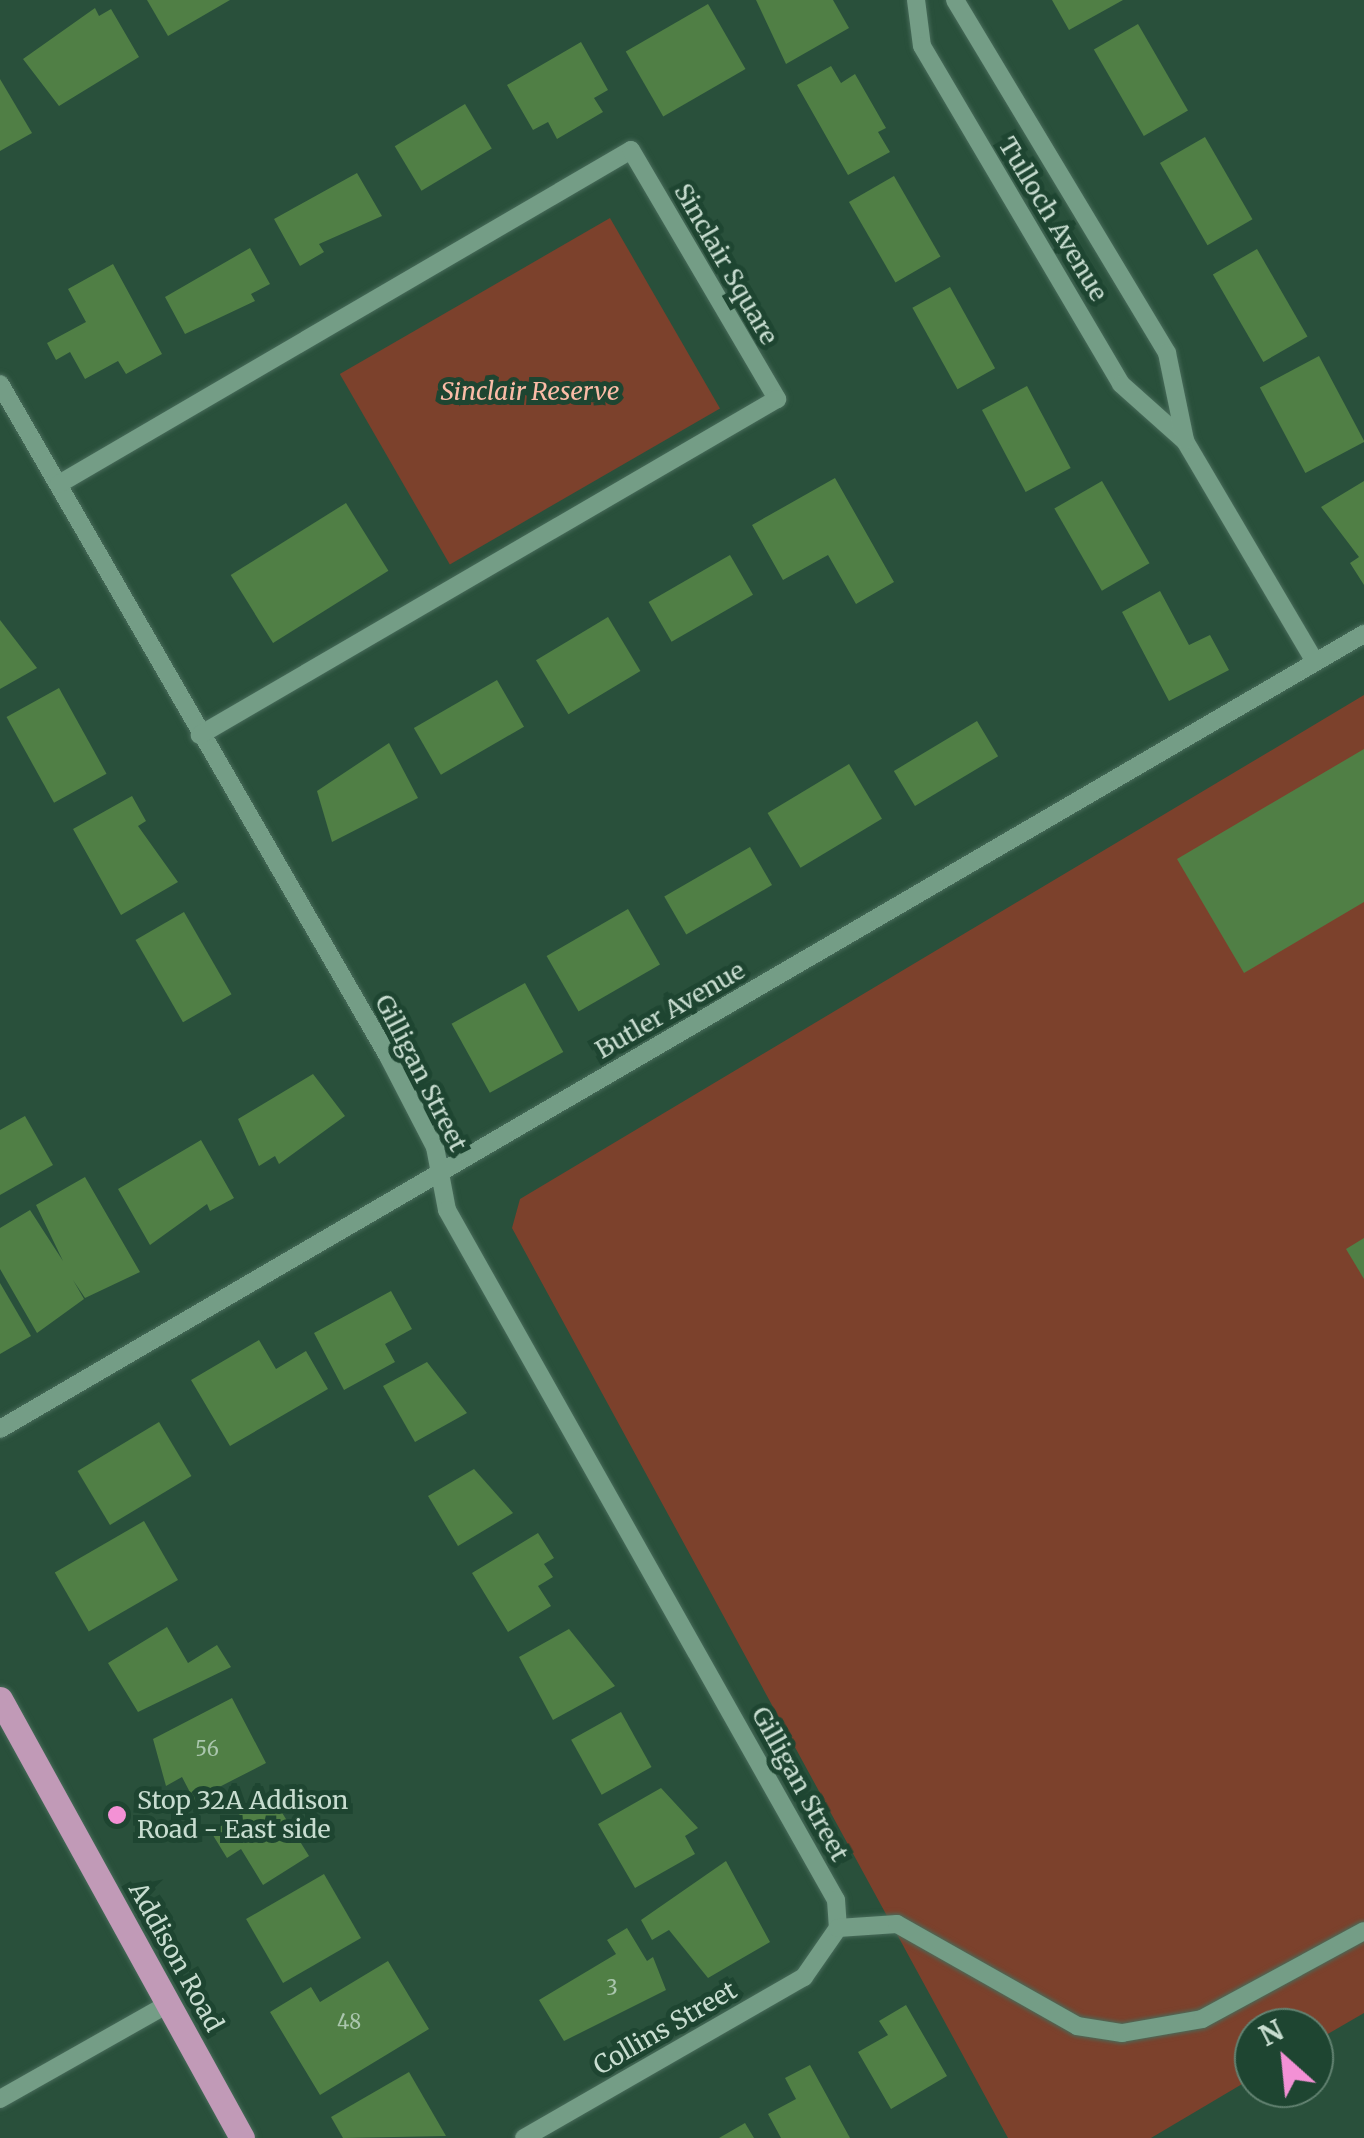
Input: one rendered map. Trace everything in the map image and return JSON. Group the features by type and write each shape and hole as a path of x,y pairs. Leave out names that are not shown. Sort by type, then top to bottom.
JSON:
{"main road":[{"name":"Addison Road","path":"0,1699 242,2138"}],"street":[{"name":"Tulloch Avenue","path":"916,0 922,46 1122,384 1186,441 1316,662"},
{"name":"Tulloch Avenue","path":"955,0 1167,352 1186,441"},
{"name":"Sinclair Square","path":"58,484 631,150 776,399 200,735"},
{"name":"Gilligan Street","path":"0,384 388,1056 443,1171 447,1210 836,1900 838,1928"},
{"name":"Butler Avenue","path":"0,1429 1364,634"},
{"path":"838,1928 897,1924 1077,2026 1122,2032 1202,2019 1364,1931"},
{"name":"Collins Street","path":"524,2138 804,1977 826,1954 838,1928"},
{"path":"0,2099 168,2004"}],"green space":[{"name":"Sinclair Reserve","path":"610,218 720,409 450,565 340,374"},
{"path":"1364,695 1364,2013 1334,2030 1334,2008 1234,2008 1234,2089 1151,2138 1008,2138 512,1228 520,1199"}],"building":[{"path":"147,0 230,0 168,36"},
{"path":"756,0 833,0 849,28 786,64"},
{"path":"1052,0 1123,0 1069,30"},
{"path":"708,4 746,69 663,116 626,52"},
{"path":"95,8 99,16 111,9 139,57 59,106 23,59"},
{"path":"1138,24 1188,111 1144,136 1094,50"},
{"path":"581,42 608,90 594,98 603,112 557,139 548,122 533,130 507,85"},
{"path":"831,66 841,83 855,74 886,128 878,132 890,152 848,175 797,85"},
{"path":"0,79 32,133 0,151"},
{"path":"465,104 492,149 421,191 395,146"},
{"path":"1205,137 1252,219 1207,245 1160,163"},
{"path":"357,173 382,216 319,244 324,252 300,266 274,219"},
{"path":"894,176 940,257 895,283 849,202"},
{"path":"250,248 270,284 251,294 255,301 185,334 165,297"},
{"path":"1257,249 1308,336 1263,362 1213,274"},
{"path":"113,264 162,354 126,374 118,361 85,379 70,352 56,360 47,343 86,322 68,289"},
{"path":"950,287 995,368 957,389 912,308"},
{"path":"1319,356 1364,442 1305,473 1260,387"},
{"path":"1027,386 1071,468 1026,492 982,410"},
{"path":"835,478 894,582 856,604 828,555 783,580 752,525"},
{"path":"1102,481 1150,563 1102,591 1054,508"},
{"path":"1364,481 1364,585 1350,563 1359,557 1321,507"},
{"path":"346,503 388,571 273,643 231,575"},
{"path":"730,555 753,595 672,642 649,602"},
{"path":"1160,591 1189,645 1210,635 1229,670 1169,701 1122,612"},
{"path":"608,617 640,671 568,714 536,660"},
{"path":"0,620 37,668 0,689"},
{"path":"497,680 524,727 441,775 414,728"},
{"path":"59,688 107,774 54,803 7,717"},
{"path":"977,721 998,756 915,806 894,771"},
{"path":"389,743 418,798 332,842 317,791"},
{"path":"1364,749 1364,902 1244,973 1177,859"},
{"path":"849,764 882,819 801,868 768,813"},
{"path":"132,796 146,821 138,826 178,882 121,915 73,829"},
{"path":"750,847 772,885 686,935 664,896"},
{"path":"628,909 660,964 579,1011 547,956"},
{"path":"184,912 232,994 183,1022 136,940"},
{"path":"525,983 563,1052 490,1093 452,1024"},
{"path":"313,1074 345,1116 279,1164 275,1156 259,1166 238,1119"},
{"path":"25,1116 53,1165 0,1195 0,1130"},
{"path":"201,1140 234,1198 210,1211 207,1204 150,1245 118,1189"},
{"path":"85,1177 140,1272 85,1298 73,1280 84,1299 37,1333 0,1269 0,1228 30,1210 63,1261 36,1205"},
{"path":"1364,1238 1364,1279 1346,1249"},
{"path":"0,1283 31,1336 0,1354"},
{"path":"391,1291 412,1329 385,1344 395,1362 344,1390 314,1333"},
{"path":"259,1340 276,1369 306,1351 328,1389 230,1446 191,1380"},
{"path":"427,1362 467,1413 415,1442 383,1386"},
{"path":"159,1422 191,1476 110,1525 78,1471"},
{"path":"474,1469 513,1513 458,1546 428,1496"},
{"path":"144,1521 178,1580 89,1631 55,1572"},
{"path":"538,1533 554,1558 544,1564 553,1577 538,1586 551,1606 508,1632 472,1573"},
{"path":"167,1627 188,1663 217,1645 231,1667 138,1712 108,1663"},
{"path":"569,1629 615,1686 553,1720 519,1657"},
{"path":"232,1698 266,1763 194,1800 182,1777 166,1786 153,1739"},
{"path":"621,1712 652,1767 602,1795 571,1740"},
{"path":"661,1788 698,1828 685,1836 695,1854 635,1888 598,1824"},
{"path":"271,1795 309,1856 263,1885 241,1849 227,1858 211,1832"},
{"path":"726,1861 770,1942 708,1978 669,1930 652,1940 641,1920"},
{"path":"324,1874 361,1938 283,1983 246,1919"},
{"path":"627,1928 647,1961 653,1957 666,1990 564,2041 539,2000 616,1954 607,1940"},
{"path":"388,1961 429,2029 320,2095 270,2012 311,1987 320,2002"},
{"path":"906,2005 947,2076 891,2109 858,2052 888,2035 879,2021"},
{"path":"810,2065 850,2138 781,2138 768,2114 796,2099 785,2078"},
{"path":"409,2072 446,2136 343,2138 331,2117"},
{"path":"745,2123 754,2138 719,2138"}],"place":[{"name":"Stop 32A Addison Road - East side","path":"117,1815"}]}
